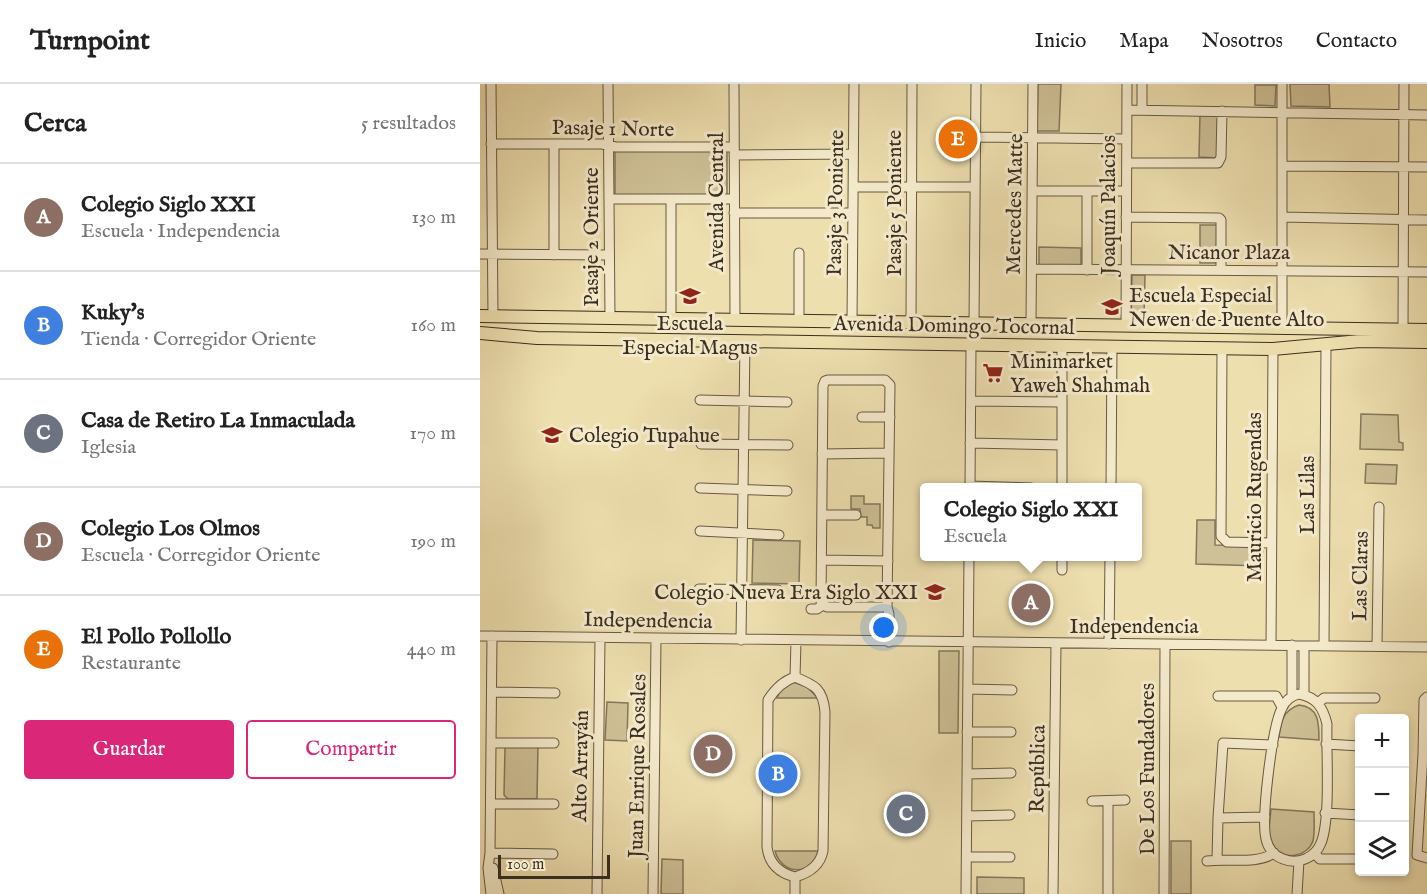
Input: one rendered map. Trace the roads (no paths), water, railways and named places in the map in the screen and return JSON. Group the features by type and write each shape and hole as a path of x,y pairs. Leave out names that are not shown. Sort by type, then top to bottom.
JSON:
{"main road":[{"name":"Avenida Domingo Tocornal","path":"486,316 1427,330"},
{"path":"683,340 679,330 684,319"},
{"path":"797,341 806,333 799,321"},
{"path":"1243,348 1240,337 1249,328"},
{"name":"Avenida Domingo Tocornal","path":"480,333 525,338 1273,349 1360,341 1427,342"}],"street":[{"path":"486,316 492,255 491,84"},
{"name":"Pasaje 2 Oriente","path":"608,84 610,318"},
{"name":"Avenida Central","path":"734,84 735,320"},
{"name":"Pasaje 3 Poniente","path":"852,322 854,84"},
{"name":"Pasaje 5 Poniente","path":"911,323 912,84"},
{"path":"970,483 976,84"},
{"name":"Mercedes Matte","path":"1031,324 1034,84"},
{"name":"Joaquín Palacios","path":"1126,326 1127,84"},
{"path":"1142,84 1142,110"},
{"path":"1282,84 1282,328"},
{"path":"1403,330 1404,84"},
{"path":"1127,110 1427,115"},
{"path":"1127,163 1215,163 1220,161 1222,111"},
{"path":"976,137 1127,139"},
{"name":"Pasaje 1 Norte","path":"492,144 853,154"},
{"path":"554,144 554,255"},
{"path":"1282,166 1427,167"},
{"path":"853,187 975,187"},
{"path":"1033,190 1126,191"},
{"path":"1087,191 1087,270"},
{"path":"480,198 492,198"},
{"path":"609,199 734,199"},
{"path":"670,199 671,319"},
{"path":"734,213 853,213"},
{"path":"1126,217 1220,219 1221,270"},
{"path":"1282,217 1427,220"},
{"path":"799,253 799,321"},
{"path":"480,254 609,255"},
{"name":"Nicanor Plaza","path":"1032,269 1427,272"},
{"path":"741,640 745,341"},
{"name":"Las Lilas","path":"1324,646 1326,345"},
{"path":"1062,346 1062,483"},
{"path":"1111,483 1112,346"},
{"path":"1222,348 1221,536 1227,542 1271,543"},
{"name":"Mauricio Rugendas","path":"1271,645 1273,349"},
{"path":"823,605 821,600 823,386 827,380 887,381 891,387 887,608 884,615 887,639"},
{"path":"700,400 787,402"},
{"path":"970,401 1062,402"},
{"path":"862,417 890,417"},
{"path":"970,443 1062,445"},
{"path":"701,444 788,445"},
{"path":"822,454 890,453"},
{"path":"700,488 787,490"},
{"name":"Las Claras","path":"1377,646 1379,507"},
{"path":"822,515 856,515"},
{"path":"700,531 779,535"},
{"path":"822,560 888,561"},
{"path":"966,894 969,561"},
{"path":"1062,561 1062,570"},
{"path":"1109,644 1110,561"},
{"path":"699,589 778,590"},
{"path":"823,605 827,607 887,608"},
{"path":"811,609 817,609 823,605"},
{"name":"Independencia","path":"480,636 1427,647"},
{"path":"491,894 488,867 491,804 492,636"},
{"name":"Alto Arrayán","path":"597,894 600,638"},
{"name":"Juan Enrique Rosales","path":"654,894 656,639"},
{"path":"795,677 796,640"},
{"name":"República","path":"1053,894 1056,644"},
{"name":"De Los Fundadores","path":"1164,894 1165,645"},
{"path":"1292,645 1292,695 1282,707 1277,723 1264,816 1266,839 1274,854 1283,859 1299,861 1314,853 1321,842 1325,813 1327,724 1324,711 1312,697 1304,694 1292,695"},
{"path":"1304,646 1304,694"},
{"path":"795,677 817,688 824,698 825,723 824,851 822,859 814,868 795,877 787,875 774,866 767,847 768,700 777,688 788,679 795,677"},
{"path":"968,689 1012,690"},
{"path":"492,692 555,693"},
{"path":"1217,697 1276,696 1282,707"},
{"path":"1318,703 1324,698 1375,698"},
{"path":"1422,857 1425,698"},
{"path":"968,732 1011,732"},
{"path":"491,743 554,743"},
{"path":"1273,745 1223,743 1218,818 1212,861 1266,859 1274,854"},
{"path":"1326,744 1355,746"},
{"path":"967,774 1011,773"},
{"path":"1092,801 1125,800"},
{"path":"1108,801 1108,894"},
{"path":"491,804 554,804"},
{"path":"1325,813 1355,815"},
{"path":"967,816 1010,815"},
{"path":"1218,818 1264,816"},
{"path":"1314,853 1320,859 1355,859"},
{"path":"490,854 553,854"},
{"path":"490,854 499,894"},
{"path":"967,857 1010,857"},
{"path":"1297,894 1299,861"},
{"path":"795,877 795,894"}],"place":[{"name":"El Pollo Pollollo","path":"958,139"},
{"name":"Escuela Especial Magus","path":"690,296"},
{"name":"Escuela Especial Newen de Puente Alto","path":"1112,307"},
{"name":"Minimarket Yaweh Shahmah","path":"993,373"},
{"name":"Colegio Tupahue","path":"552,435"},
{"name":"Colegio Nueva Era Siglo XXI","path":"935,592"},
{"name":"Colegio Siglo XXI","path":"1031,603"},
{"name":"Colegio Los Olmos","path":"713,754"},
{"name":"Kuky's","path":"778,774"},
{"name":"Casa de Retiro La Inmaculada","path":"906,814"}]}
